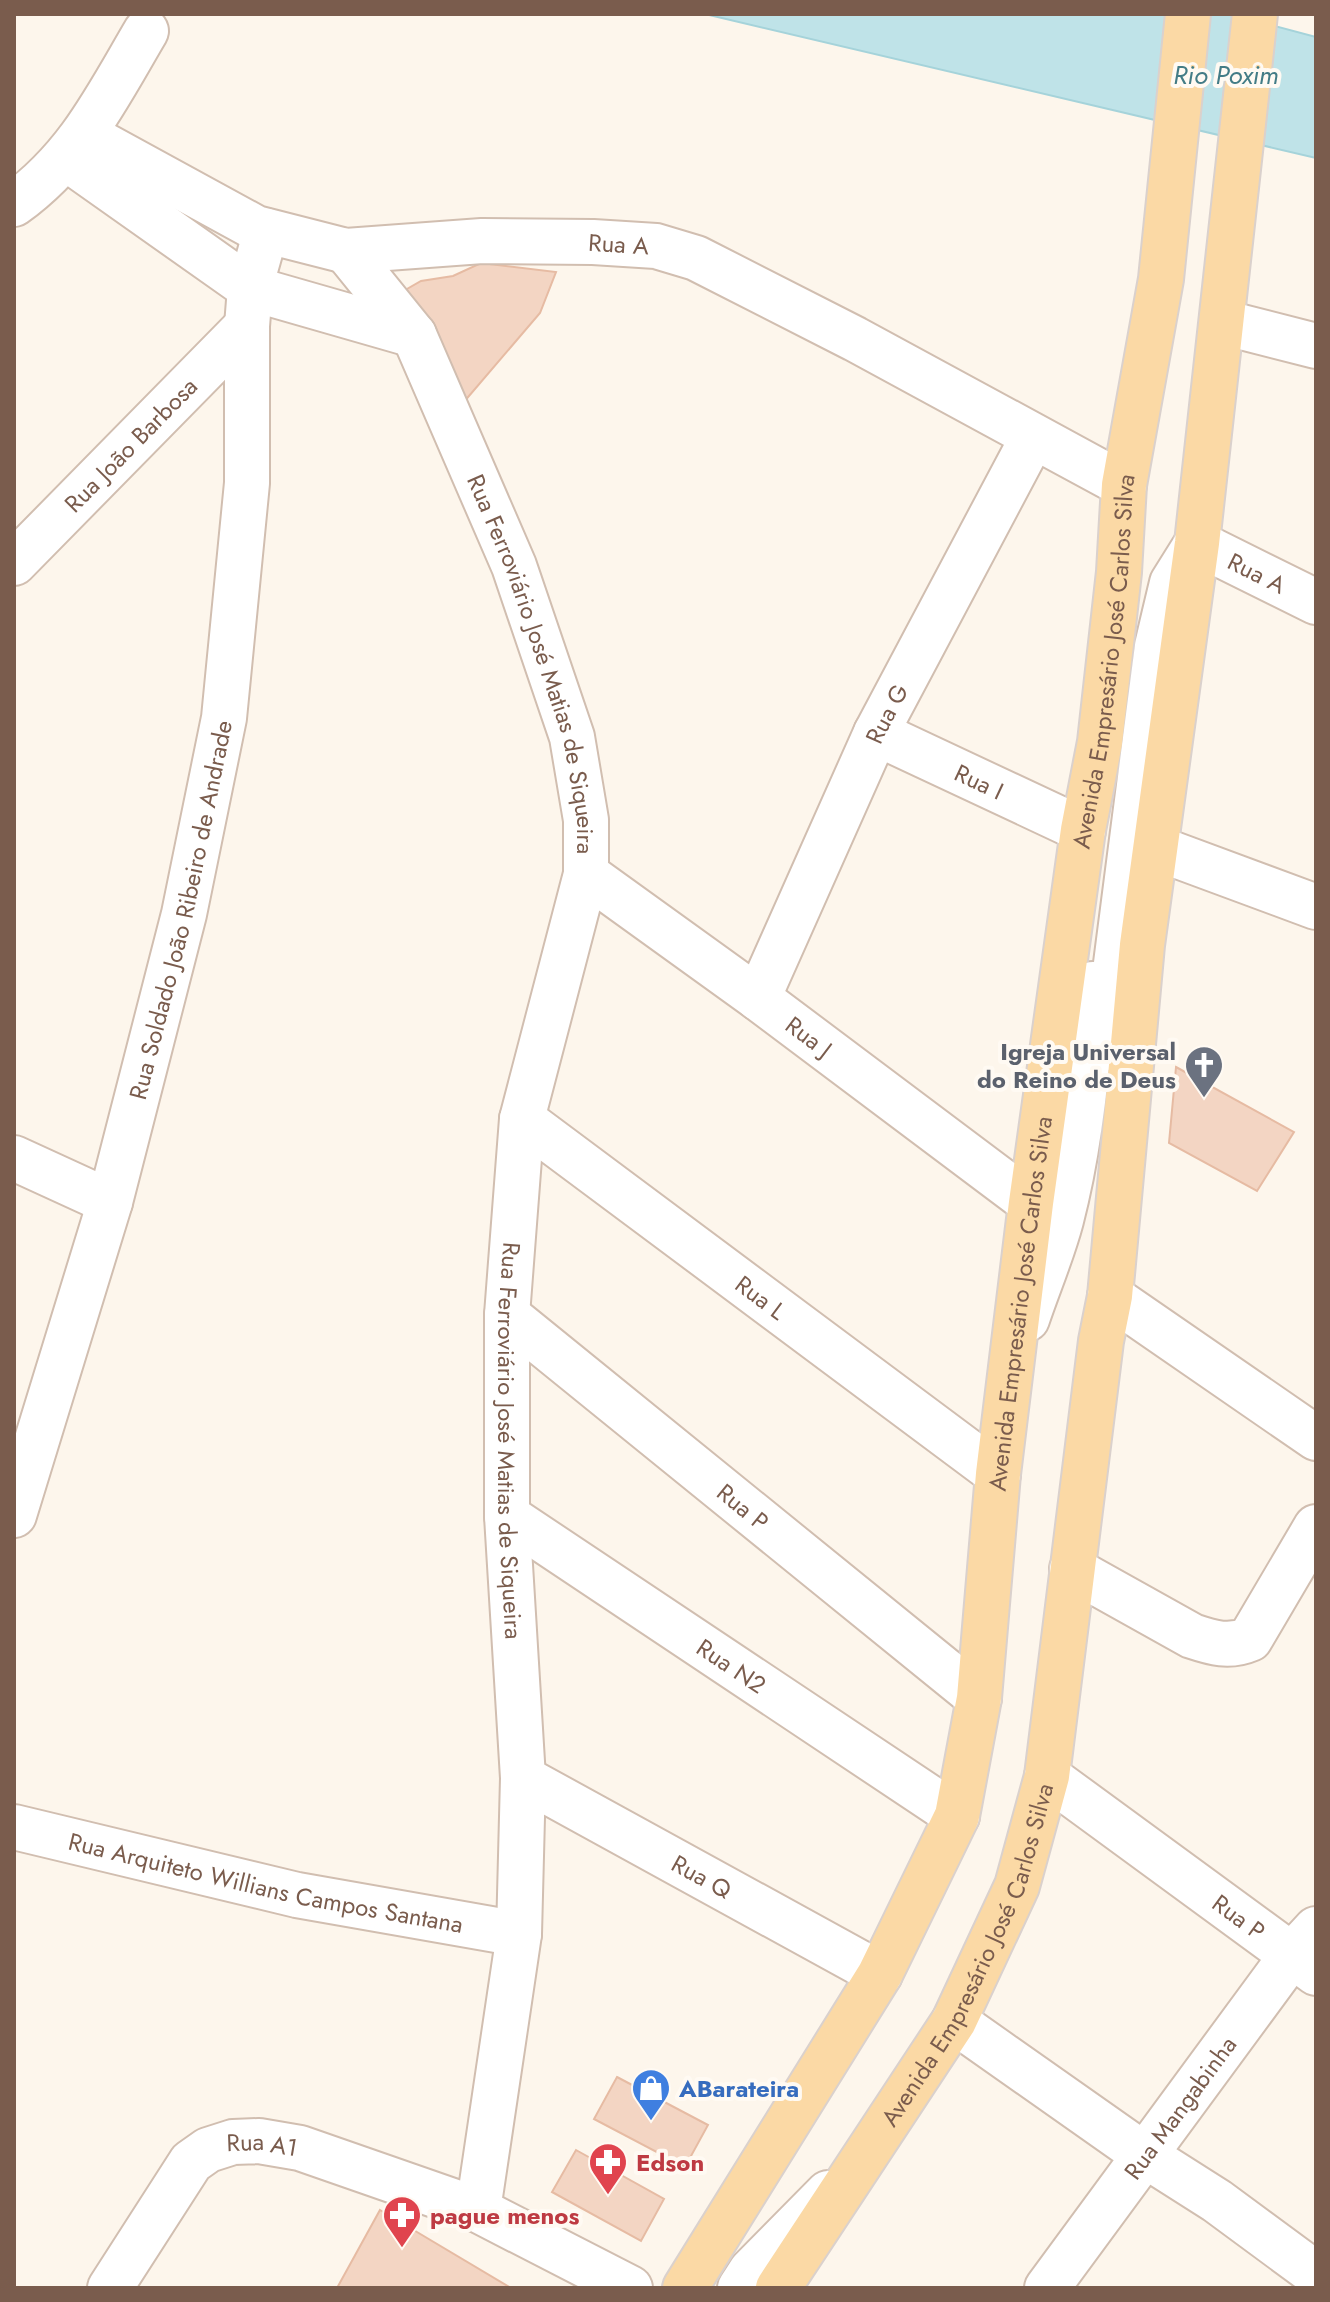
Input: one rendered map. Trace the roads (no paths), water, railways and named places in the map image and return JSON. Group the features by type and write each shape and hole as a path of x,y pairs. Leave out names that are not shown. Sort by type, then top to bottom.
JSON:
{"main road":[{"name":"Avenida Empresário José Carlos Silva","path":"685,2288 880,1974 957,1816 979,1698 998,1474 1031,1203 1083,830 1100,742 1119,572 1124,485 1161,279 1188,14"},
{"name":"Avenida Empresário José Carlos Silva","path":"778,2288 954,2021 1017,1886 1047,1776 1101,1341 1110,1296 1126,1103 1154,847 1197,543 1255,14"}],"street":[{"path":"17,198 75,146 146,31"},
{"path":"75,146 248,307 414,335"},
{"name":"Rua A","path":"75,146 266,231 346,251 482,241 593,242 656,246 696,258 869,346 1124,485"},
{"path":"248,307 266,231"},
{"name":"Rua Ferroviário José Matias de Siqueira","path":"346,251 414,335 514,566 572,737 586,820 586,874 522,1119 507,1315 507,1516 523,1778 519,1934 478,2210"},
{"path":"1224,303 1316,346"},
{"name":"Rua João Barbosa","path":"14,563 248,307"},
{"name":"Rua Soldado João Ribeiro de Andrade","path":"14,1515 26,1431 110,1202 184,914 224,718 247,483 248,307"},
{"name":"Rua G","path":"758,998 876,733 1033,437"},
{"path":"1126,1103 1114,979 1118,944 1157,646 1172,583 1197,543"},
{"name":"Rua A","path":"1197,543 1316,602"},
{"name":"Rua I","path":"876,733 1083,830"},
{"path":"1013,1360 1061,1221 1080,1129 1090,1038 1100,742"},
{"path":"1154,847 1316,907"},
{"name":"Rua J","path":"586,874 758,998 1031,1203"},
{"name":"Rua L","path":"522,1119 998,1474"},
{"path":"14,1158 110,1202"},
{"path":"1110,1296 1316,1438"},
{"name":"Rua P","path":"507,1315 979,1698"},
{"name":"Rua N2","path":"507,1516 957,1816"},
{"path":"1072,1569 1192,1636 1212,1643 1235,1645 1250,1639 1316,1527"},
{"name":"Rua P","path":"1047,1776 1308,1952"},
{"name":"Rua Q","path":"523,1778 880,1974"},
{"name":"Rua Arquiteto Willians Campos Santana","path":"14,1827 297,1895 519,1934"},
{"name":"Rua Mangabinha","path":"1047,2288 1143,2154 1308,1952"},
{"path":"954,2021 1143,2154 1217,2201 1316,2274"},
{"name":"Rua A1","path":"110,2288 191,2162 208,2150 233,2142 259,2141 300,2148 478,2210 630,2288"},
{"path":"740,2288 751,2271 869,2151"}],"water":[{"name":"Rio Poxim","path":"705,14 1230,14 1316,37 1316,158"}],"place":[{"name":"Igreja Universal do Reino de Deus","path":"1204,1099"},
{"name":"ABarateira","path":"651,2122"},
{"name":"Edson","path":"608,2196"},
{"name":"pague menos","path":"402,2249"}]}
